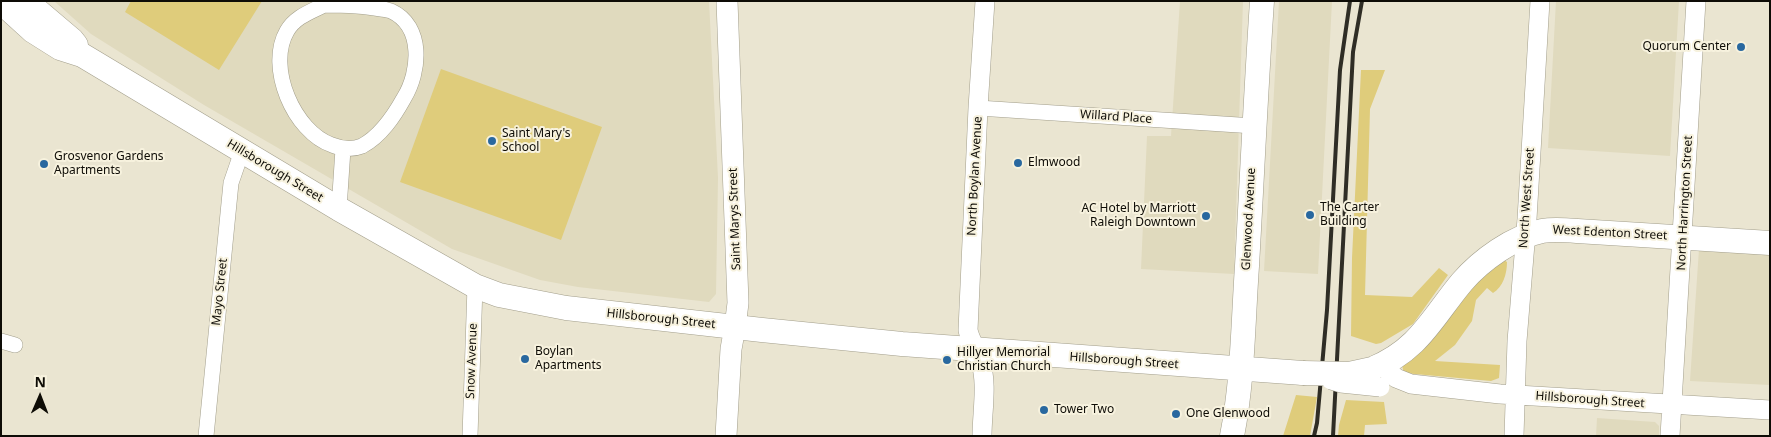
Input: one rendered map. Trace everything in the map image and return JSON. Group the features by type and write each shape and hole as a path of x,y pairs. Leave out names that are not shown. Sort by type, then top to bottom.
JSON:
{"main road":[{"name":"Hillsborough Street","path":"26,1 72,40 82,55"},
{"name":"Saint Marys Street","path":"726,436 731,350 736,327 738,303 727,1"},
{"name":"Glenwood Avenue","path":"1232,436 1238,405 1241,369 1262,1"},
{"name":"Hillsborough Street","path":"1,2 33,31 60,48 82,55 339,209 475,286 499,295 566,308 892,343 1303,373 1349,374 1367,370 1381,376"},
{"name":"West Edenton Street","path":"1381,376 1401,353 1420,337 1463,282 1479,265 1498,251 1525,237 1544,231 1560,230 1770,243"}],"street":[{"name":"North Boylan Avenue","path":"982,436 983,374 980,359 968,330 984,1"},
{"name":"North West Street","path":"1514,436 1517,341 1540,1"},
{"name":"North Harrington Street","path":"1670,436 1674,404 1696,1"},
{"path":"324,5 360,5 391,11 407,24 416,45 414,78 405,97 389,122 378,134 361,146 344,149 322,142 306,128 296,113 279,69 280,50 287,30 301,16 324,5"},
{"name":"Willard Place","path":"978,108 1254,126"},
{"path":"339,209 344,149"},
{"name":"Mayo Street","path":"206,436 231,183 242,151"},
{"name":"Snow Avenue","path":"470,436 475,286"},
{"name":"Hillsborough Street","path":"1381,376 1395,388 1411,384 1516,395 1770,410"}],"shaded area":[{"name":"Saint Mary's School","path":"54,1 709,1 718,178 716,294 709,302 578,287 540,280 452,249 204,105 91,34"},
{"path":"131,1 262,1 219,70 125,12"},
{"path":"1180,1 1243,1 1234,274 1141,269 1147,136 1171,136"},
{"path":"1279,1 1332,1 1318,274 1264,271"},
{"path":"1556,1 1679,1 1670,156 1548,148"},
{"path":"441,69 602,127 561,240 400,182"},
{"path":"1361,70 1385,70 1370,109 1365,295 1412,297 1439,268 1448,275 1413,324 1376,344 1351,336 1352,258"},
{"path":"1699,249 1770,255 1770,385 1690,381"},
{"path":"1498,256 1507,262 1502,284 1493,293 1487,288 1476,300 1472,321 1455,345 1435,361 1500,365 1499,378 1491,381 1404,373 1401,362"},
{"path":"1296,395 1317,397 1310,436 1283,436"},
{"path":"1346,400 1384,402 1387,424 1365,425 1364,436 1338,436"},
{"path":"1597,418 1655,422 1659,426 1659,436 1596,436"}],"railway":[{"path":"1314,436 1317,423 1327,310 1340,70 1350,1"},
{"path":"1333,436 1353,52 1362,1"}],"place":[{"name":"Quorum Center","path":"1741,47"},
{"name":"Saint Mary's School","path":"492,141"},
{"name":"Elmwood","path":"1018,163"},
{"name":"Grosvenor Gardens Apartments","path":"44,164"},
{"name":"The Carter Building","path":"1310,215"},
{"name":"AC Hotel by Marriott Raleigh Downtown","path":"1206,216"},
{"name":"Boylan Apartments","path":"525,359"},
{"name":"Hillyer Memorial Christian Church","path":"947,360"},
{"name":"Tower Two","path":"1044,410"},
{"name":"One Glenwood","path":"1176,414"}]}
